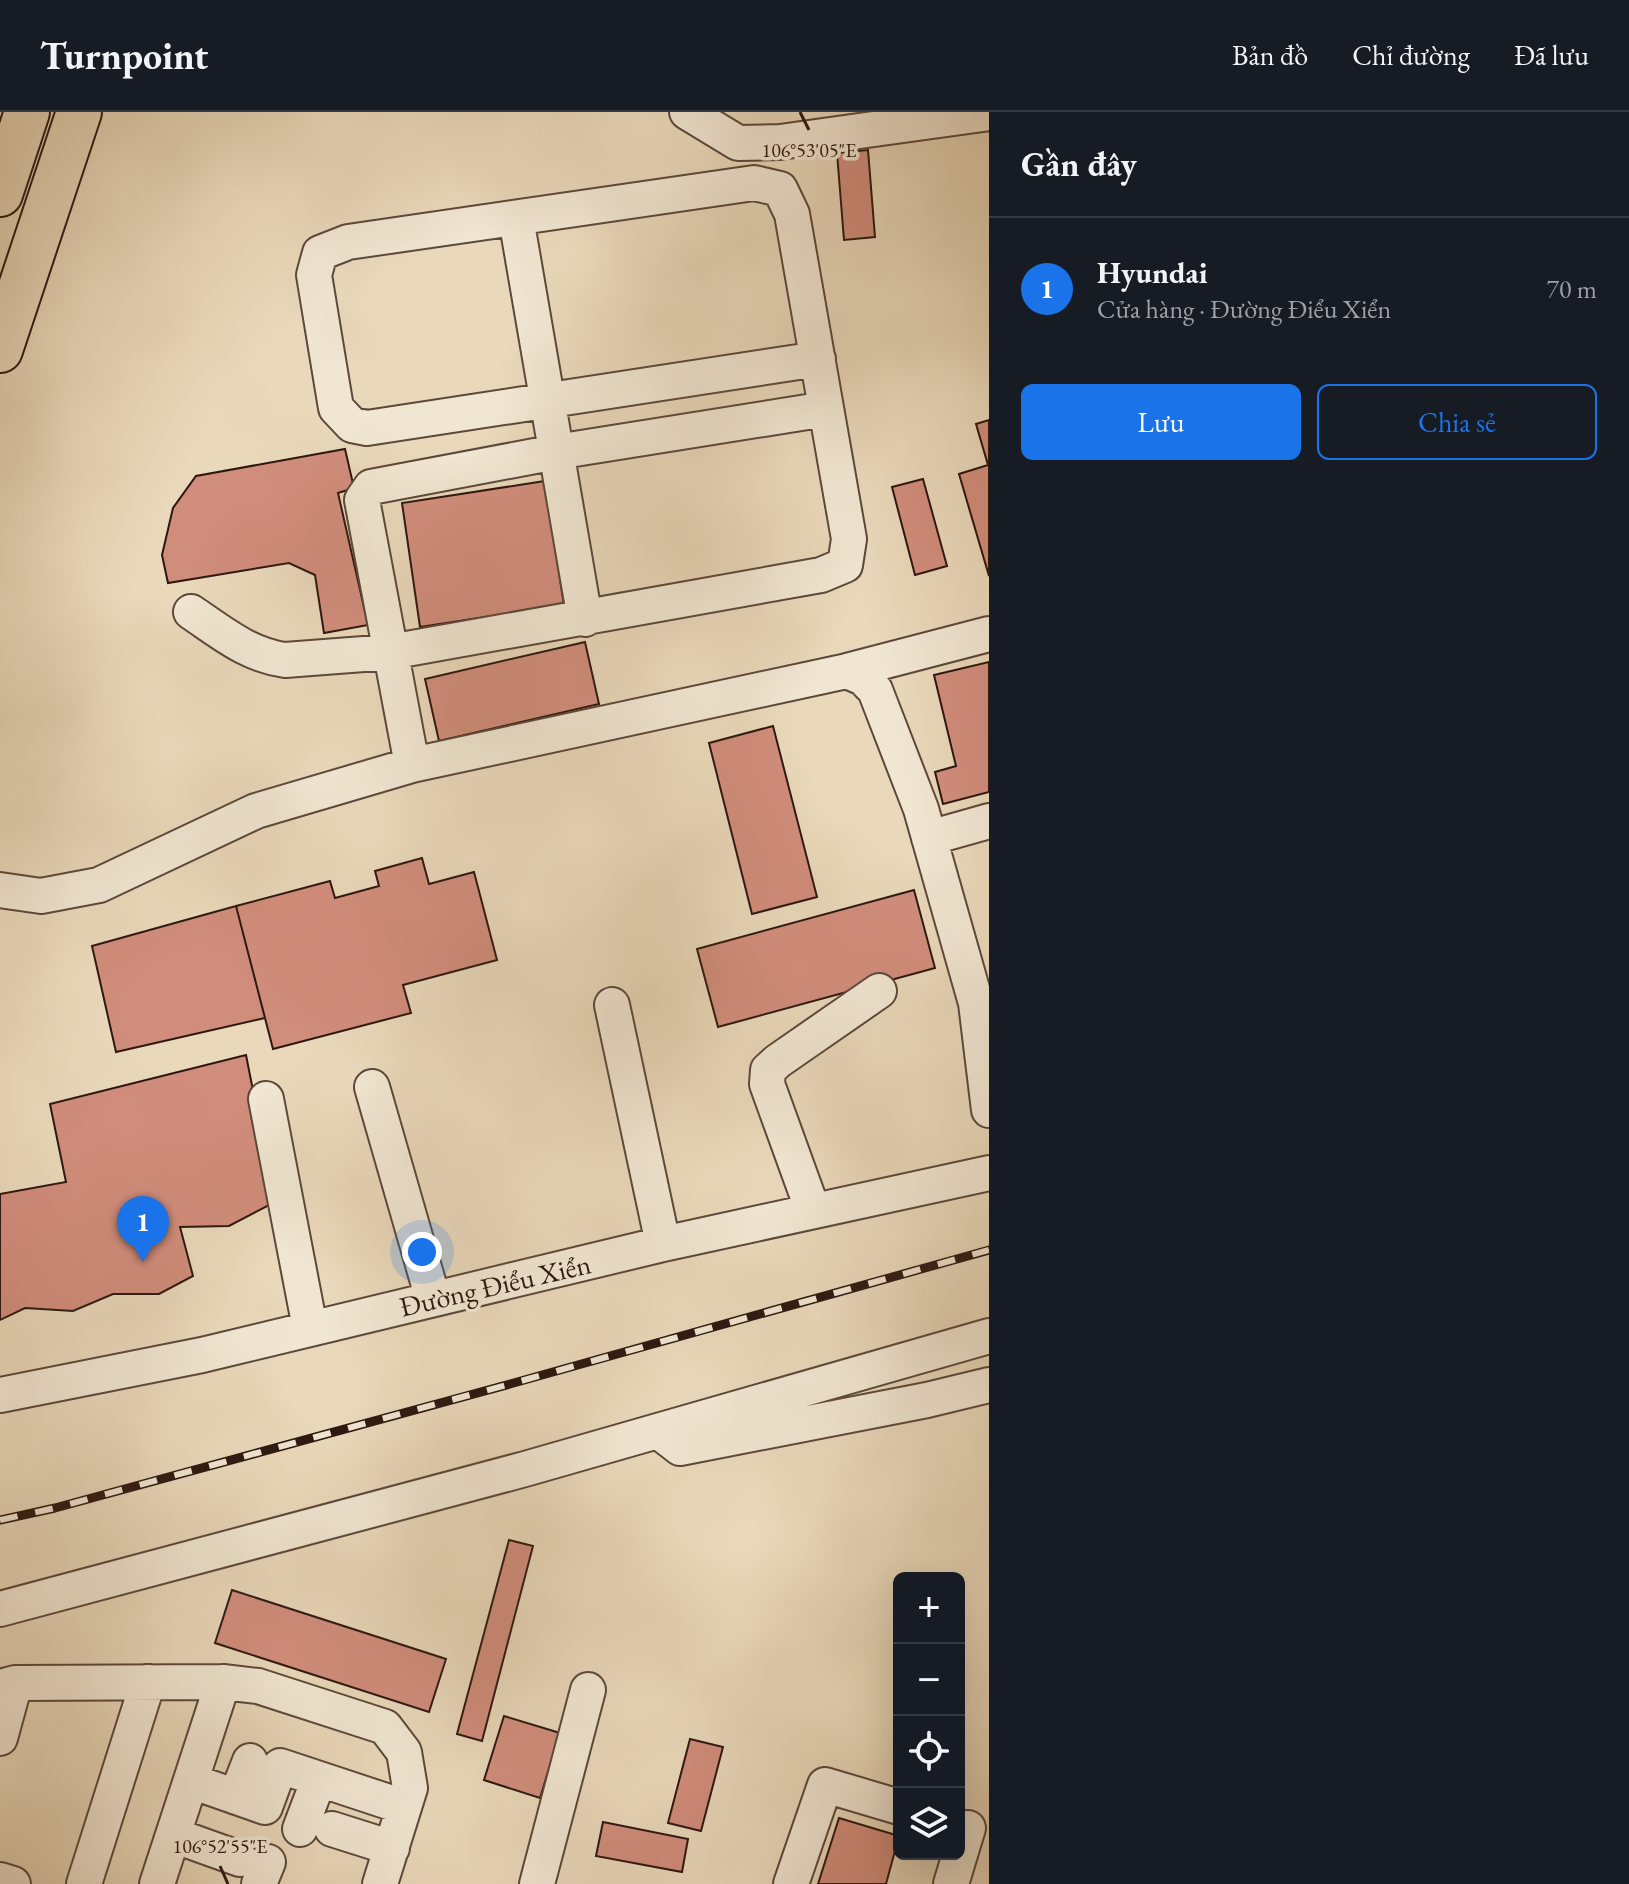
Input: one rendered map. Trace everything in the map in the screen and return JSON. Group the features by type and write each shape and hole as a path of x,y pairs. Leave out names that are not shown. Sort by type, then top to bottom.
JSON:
{"highway":[{"path":"0,194 27,112"},
{"path":"0,350 79,112"}],"street":[{"path":"687,112 738,143 780,142 989,113"},
{"path":"191,612 239,645 267,657 285,660 390,652 585,619 821,575 845,565 849,539 818,359 792,214 780,189 754,183 348,242 320,253 314,275 336,408 352,425 367,428 818,359"},
{"path":"516,218 585,619"},
{"path":"412,765 362,500 371,487 556,452 826,409"},
{"path":"0,890 41,896 99,885 256,811 412,765 847,671 989,634"},
{"path":"847,671 863,678 875,690 921,809 976,1003 989,1110"},
{"path":"929,838 989,821"},
{"path":"813,1211 767,1084 768,1070 879,991"},
{"path":"612,1005 663,1244"},
{"path":"372,1087 433,1299"},
{"path":"266,1099 310,1328"},
{"name":"Đường Điểu Xiển","path":"0,1395 202,1355 663,1244 989,1173"},
{"path":"0,1609 525,1469 989,1336"},
{"path":"658,1431 680,1448 989,1385"},
{"path":"84,1884 148,1682"},
{"path":"167,1881 173,1835 223,1682"},
{"path":"0,1738 7,1685 223,1682 258,1686 385,1727 404,1752 410,1788 380,1884"},
{"path":"537,1884 588,1690"},
{"path":"236,1797 250,1761"},
{"path":"191,1781 265,1807 280,1766 404,1807"},
{"path":"319,1779 316,1829 392,1848"},
{"path":"791,1884 825,1785 893,1805"},
{"path":"951,1884 972,1829"},
{"path":"173,1835 255,1868"},
{"path":"0,1880 13,1884"}],"building":[{"path":"868,150 875,237 844,240 837,153"},
{"path":"989,420 989,576 959,474 988,465 976,424"},
{"path":"345,449 354,488 338,493 368,625 324,633 315,575 289,563 168,583 162,555 173,508 196,476"},
{"path":"923,479 947,566 915,575 892,487"},
{"path":"545,481 564,605 420,627 402,503"},
{"path":"585,642 599,704 439,741 425,679"},
{"path":"989,662 989,792 943,804 935,772 956,766 934,675"},
{"path":"773,726 817,897 752,914 709,743"},
{"path":"422,858 429,884 474,872 497,960 403,985 411,1013 273,1049 236,906 330,881 335,898 379,886 375,871"},
{"path":"914,890 935,968 718,1027 697,949"},
{"path":"236,906 265,1018 116,1052 92,946"},
{"path":"246,1055 275,1202 229,1226 180,1227 193,1276 159,1294 113,1294 73,1311 25,1308 0,1320 0,1194 66,1182 50,1104"},
{"path":"509,1540 533,1546 482,1741 457,1734"},
{"path":"232,1590 446,1659 429,1712 215,1643"},
{"path":"504,1716 560,1733 540,1798 484,1780"},
{"path":"690,1739 723,1747 701,1831 668,1823"},
{"path":"839,1818 893,1834 893,1858 886,1884 818,1884"},
{"path":"603,1822 688,1839 682,1872 596,1856"}],"railway":[{"path":"0,1520 55,1508 510,1384 989,1250"}],"place":[{"name":"Hyundai","path":"143,1262"}]}
